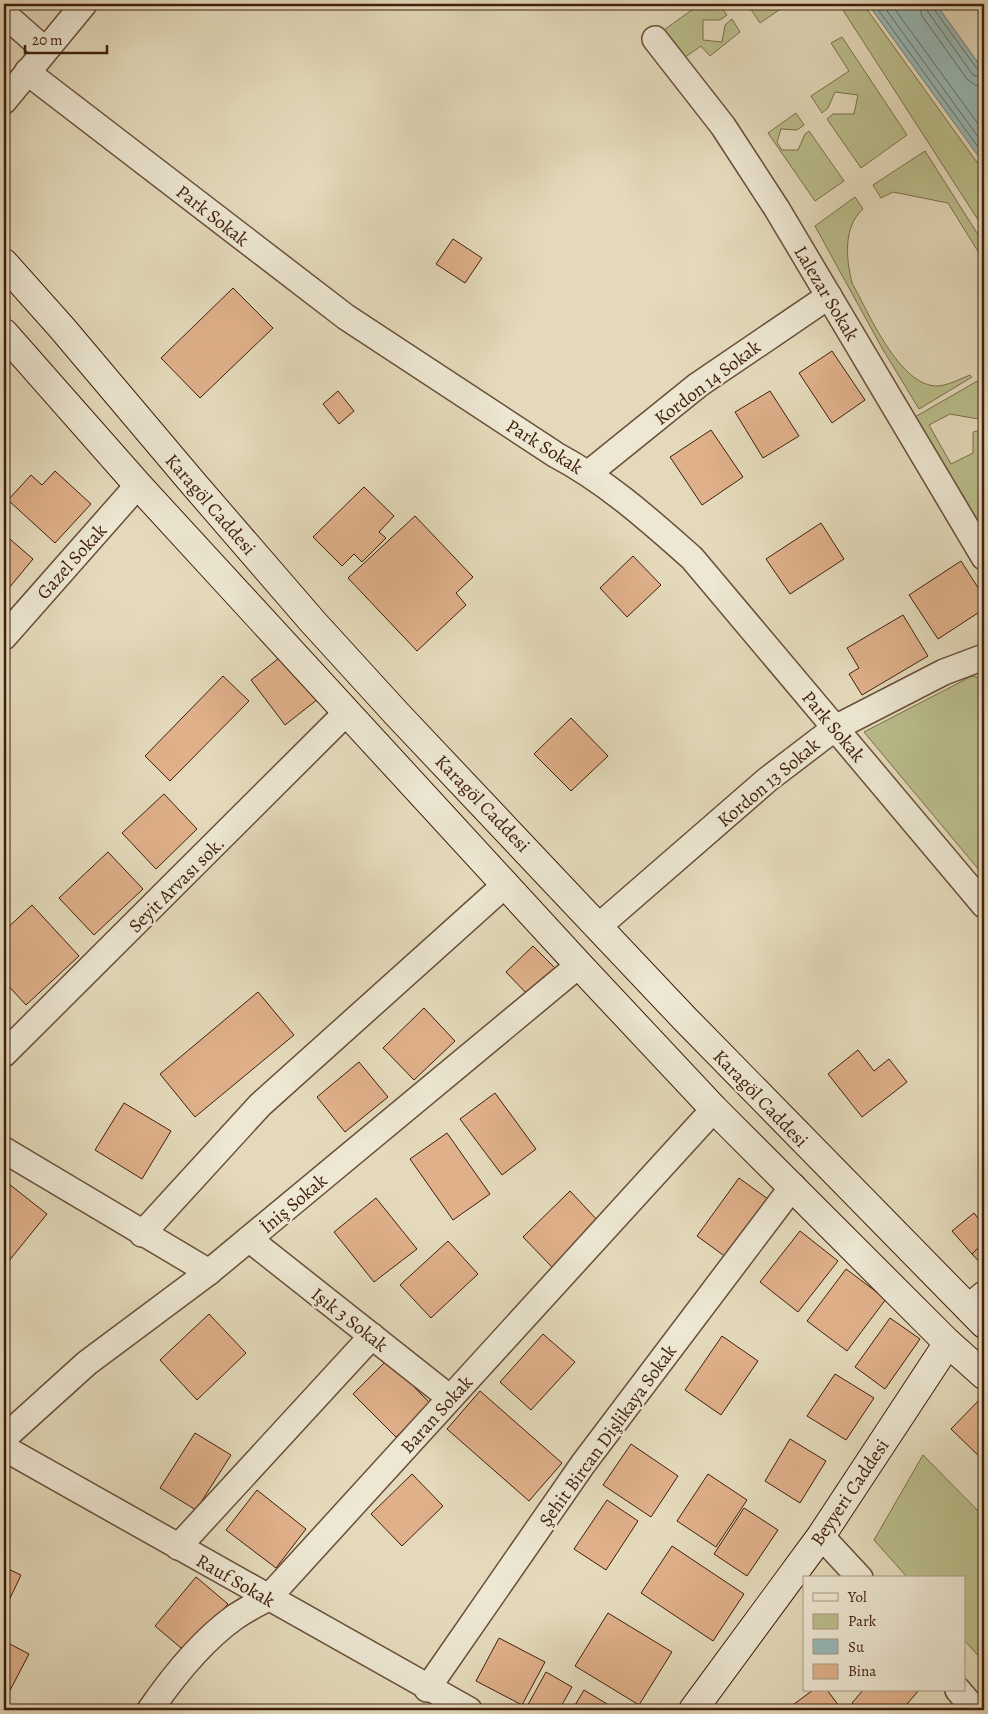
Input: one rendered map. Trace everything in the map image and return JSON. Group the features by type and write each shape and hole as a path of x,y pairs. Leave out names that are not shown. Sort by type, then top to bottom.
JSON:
{"main road":[{"name":"Karagöl Caddesi","path":"4,264 62,328 313,622 775,1113 978,1309"},
{"path":"4,333 138,485 579,965 714,1109 948,1343 984,1375"},
{"name":"Beyyeri Caddesi","path":"693,1710 821,1536 948,1343"}],"street":[{"path":"4,101 84,4"},
{"path":"4,14 45,50"},
{"name":"Lalezar Sokak","path":"655,39 723,126 777,209 984,557"},
{"name":"Park Sokak","path":"27,72 346,317 556,455 589,473 646,517 692,558 984,905"},
{"name":"Kordon 14 Sokak","path":"589,473 698,385 829,296"},
{"name":"Gazel Sokak","path":"4,636 138,485"},
{"name":"Kordon 13 Sokak","path":"599,926 767,780 835,728 944,672 984,657"},
{"name":"Seyit Arvası sok.","path":"4,1054 348,712"},
{"path":"142,1234 260,1105 506,884"},
{"name":"İniş Sokak","path":"4,1438 87,1363 209,1272 579,965"},
{"name":"Baran Sokak","path":"150,1710 174,1675 215,1636 234,1618 268,1598 714,1109"},
{"path":"4,1150 142,1234 209,1272"},
{"name":"Şehit Bircan Dişlikaya Sokak","path":"428,1689 583,1464 793,1186"},
{"name":"Işık 3 Sokak","path":"249,1239 450,1398"},
{"path":"178,1547 372,1336"},
{"name":"Rauf Sokak","path":"4,1448 428,1689 469,1710"},
{"path":"821,1536 858,1576"},
{"path":"960,1692 975,1710"}],"green space":[{"path":"700,4 722,4 720,6 727,15 720,20 703,20 703,40 722,42 725,25 732,19 740,32 710,56 701,46 684,58 664,30"},
{"path":"775,4 788,4 760,23 750,8 756,5 774,7"},
{"path":"839,4 863,4 984,172 984,229"},
{"path":"842,37 907,135 861,168 827,119 833,114 854,114 858,95 835,92 828,108 822,113 811,96 849,71 831,43"},
{"path":"796,113 804,125 797,130 781,129 777,142 782,150 798,150 805,134 809,131 844,181 815,201 768,133"},
{"path":"925,151 984,244 984,261 948,203 893,192 881,198 873,185"},
{"path":"855,197 863,209 857,216 849,234 848,263 852,283 886,345 910,374 924,383 938,386 970,375 972,377 919,409 882,348 815,226"},
{"path":"979,380 984,388 984,420 950,414 929,425 951,464 973,453 973,432 984,429 984,538 915,417"},
{"path":"972,676 984,679 984,876 864,732"},
{"path":"923,1455 984,1517 984,1662 966,1642 966,1576 906,1576 874,1540"}],"water":[{"path":"868,4 936,4 984,71 984,164"}],"building":[{"path":"453,239 482,258 465,283 436,264"},
{"path":"233,288 273,328 200,398 161,358"},
{"path":"832,351 865,400 832,423 799,373"},
{"path":"338,391 354,411 339,424 323,404"},
{"path":"770,391 799,436 763,458 735,412"},
{"path":"711,430 743,477 702,505 670,457"},
{"path":"55,471 91,504 55,543 8,500 31,475 42,485"},
{"path":"364,487 394,516 379,532 386,538 362,562 354,554 342,566 313,537"},
{"path":"415,516 473,577 456,593 466,605 417,651 348,578"},
{"path":"821,523 844,559 790,594 766,559"},
{"path":"4,534 33,559 4,594"},
{"path":"633,556 661,585 627,617 600,588"},
{"path":"961,561 984,597 984,609 938,639 909,595"},
{"path":"903,615 928,656 862,695 849,674 859,668 847,648"},
{"path":"283,655 318,699 285,725 251,680"},
{"path":"223,676 249,701 170,781 145,756"},
{"path":"571,718 608,756 571,791 534,754"},
{"path":"164,794 197,829 156,869 122,833"},
{"path":"108,852 143,889 94,935 59,898"},
{"path":"32,905 79,956 26,1005 4,981 4,931"},
{"path":"533,946 555,968 528,995 506,972"},
{"path":"258,992 294,1035 195,1117 160,1074"},
{"path":"424,1008 455,1041 414,1080 383,1048"},
{"path":"858,1050 874,1071 889,1059 907,1082 862,1117 828,1074"},
{"path":"359,1062 388,1097 345,1132 317,1097"},
{"path":"495,1093 536,1149 502,1175 460,1119"},
{"path":"124,1103 171,1131 142,1179 95,1150"},
{"path":"447,1133 490,1194 453,1220 410,1159"},
{"path":"739,1178 772,1202 730,1260 697,1236"},
{"path":"4,1180 47,1214 4,1267"},
{"path":"570,1191 599,1222 552,1267 523,1237"},
{"path":"376,1198 417,1249 374,1282 334,1232"},
{"path":"974,1213 984,1226 984,1242 972,1254 952,1231"},
{"path":"800,1231 838,1261 798,1312 760,1282"},
{"path":"448,1241 478,1274 431,1318 400,1285"},
{"path":"984,1242 984,1267 972,1254"},
{"path":"846,1269 886,1299 847,1351 807,1321"},
{"path":"209,1314 246,1353 197,1400 160,1360"},
{"path":"890,1318 920,1339 885,1389 855,1367"},
{"path":"543,1334 575,1362 531,1410 500,1382"},
{"path":"722,1336 758,1361 721,1415 685,1390"},
{"path":"387,1360 430,1403 396,1437 353,1394"},
{"path":"835,1374 874,1398 846,1440 807,1416"},
{"path":"480,1391 562,1463 529,1501 447,1429"},
{"path":"984,1395 984,1461 951,1429"},
{"path":"195,1433 231,1455 196,1510 160,1488"},
{"path":"790,1439 826,1461 800,1503 765,1481"},
{"path":"631,1444 678,1476 651,1517 603,1485"},
{"path":"412,1474 443,1506 402,1546 371,1514"},
{"path":"708,1474 747,1500 716,1547 677,1521"},
{"path":"257,1490 306,1529 276,1568 226,1530"},
{"path":"607,1500 638,1521 606,1570 574,1549"},
{"path":"744,1508 778,1530 747,1576 714,1554"},
{"path":"672,1546 744,1594 713,1641 641,1593"},
{"path":"4,1567 21,1575 4,1611"},
{"path":"196,1577 228,1604 187,1653 155,1626"},
{"path":"608,1613 672,1652 639,1705 575,1666"},
{"path":"499,1638 545,1662 522,1705 476,1681"},
{"path":"4,1641 29,1654 6,1698 4,1697"},
{"path":"546,1672 572,1687 559,1710 525,1710"},
{"path":"584,1690 617,1710 572,1710"},
{"path":"810,1692 828,1692 842,1710 786,1710"},
{"path":"861,1692 917,1692 902,1710 860,1710 852,1703"}]}
